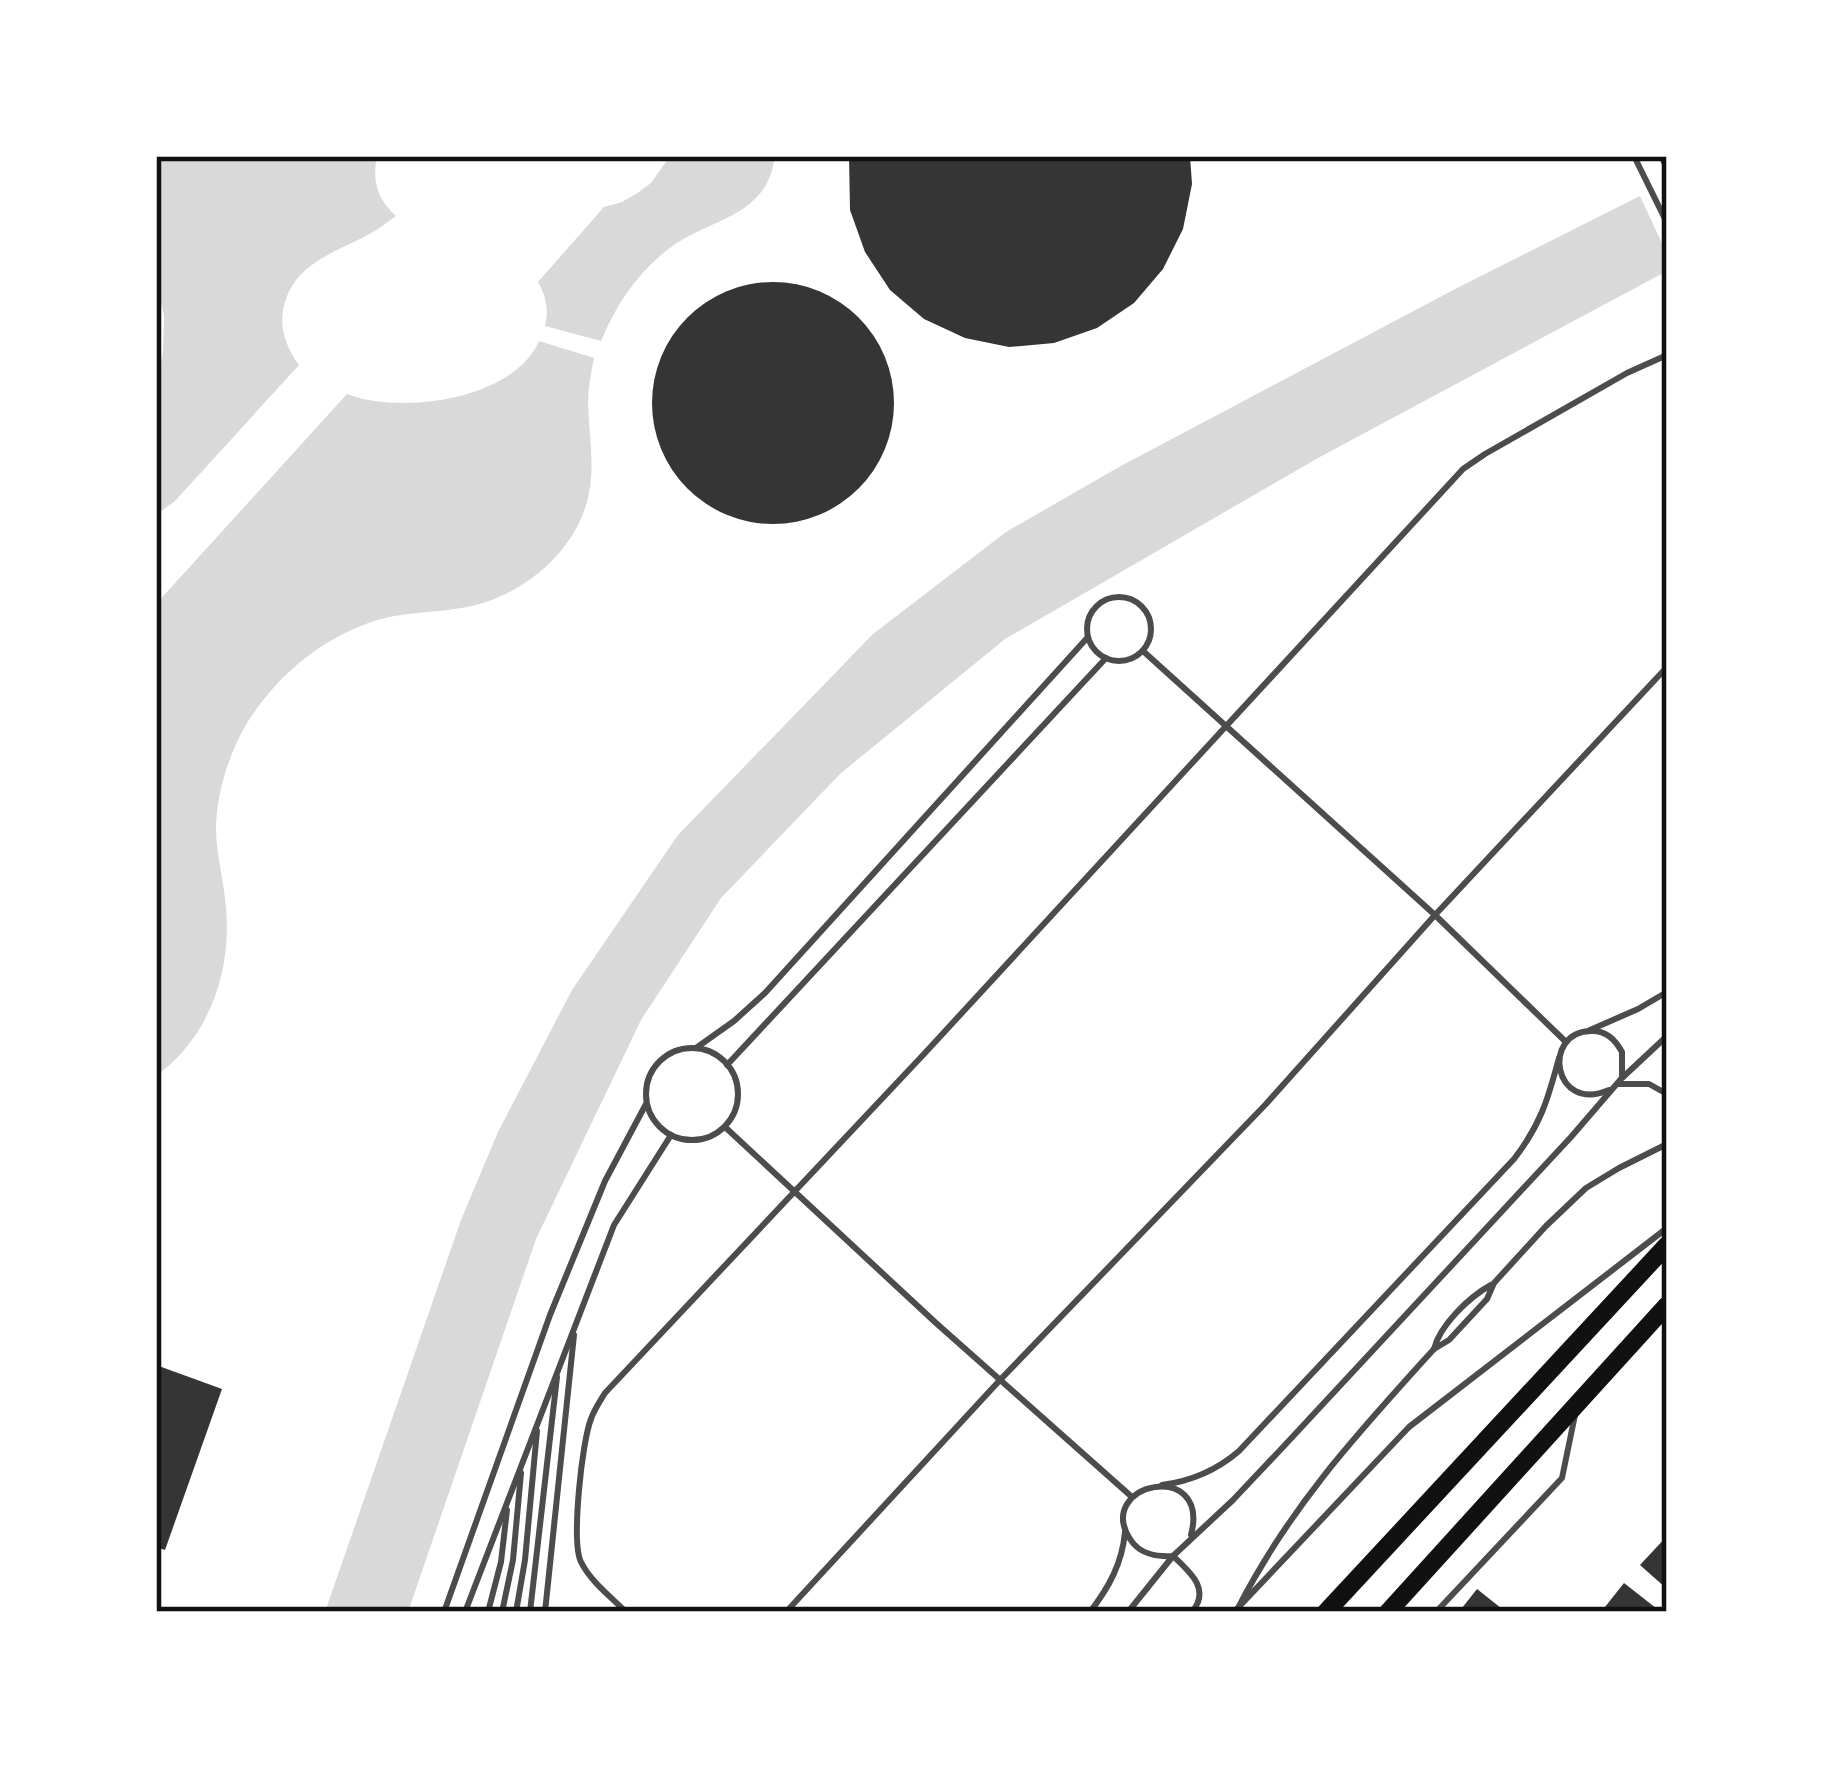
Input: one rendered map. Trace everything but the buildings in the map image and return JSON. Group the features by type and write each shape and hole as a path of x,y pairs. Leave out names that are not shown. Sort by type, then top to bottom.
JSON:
{"highway":[{"path":"1326,1612 1667,1245"},
{"path":"1388,1612 1667,1305"}],"lane":[{"path":"1661,156 1667,168"},
{"path":"1635,158 1667,223"},
{"path":"626,1612 593,1580 576,1547 582,1460 590,1420 605,1393 1463,469 1627,373 1667,356"},
{"path":"1119,596 1147,611 1152,632 1143,651 1124,661 1095,650 1088,638 1088,621 1099,603 1119,596"},
{"path":"696,1048 765,993 1088,638"},
{"path":"1143,651 1435,915 1566,1042"},
{"path":"728,1065 1106,658"},
{"path":"787,1612 1000,1380 1266,1104 1667,667"},
{"path":"1090,1612 1122,1556 1124,1517 1132,1497 1141,1490 1204,1474 1239,1451 1514,1159 1534,1133 1566,1042 1667,992"},
{"path":"1588,1030 1617,1042 1624,1062 1616,1084"},
{"path":"1128,1612 1173,1556 1285,1446 1616,1084 1667,1036"},
{"path":"444,1612 550,1315 605,1181 646,1104 648,1079 655,1065 680,1049 696,1048 728,1065 738,1087 738,1102 725,1127 694,1141 671,1136 654,1122 646,1104"},
{"path":"1559,1058 1563,1079 1579,1093 1590,1096 1616,1084 1649,1084 1667,1094"},
{"path":"725,1127 1132,1497"},
{"path":"465,1612 614,1225 671,1136"},
{"path":"1236,1610 1264,1556 1306,1494 1434,1349 1487,1299 1494,1283 1546,1226 1586,1188 1667,1144"},
{"path":"1236,1610 1408,1427 1667,1228"},
{"path":"545,1612 575,1322"},
{"path":"530,1612 558,1369"},
{"path":"1436,1612 1562,1478 1578,1403"},
{"path":"516,1612 537,1424"},
{"path":"502,1612 513,1560 522,1460"},
{"path":"1162,1485 1173,1487 1190,1502 1194,1523 1190,1538"},
{"path":"488,1612 501,1562 509,1497"},
{"path":"1125,1528 1136,1547 1155,1556 1173,1556 1198,1580 1198,1605 1192,1612"}],"shaded area":[{"path":"156,156 377,156 378,189 396,216 297,278 282,319 287,343 299,365 175,501 156,515 156,391 164,316 156,279"},
{"path":"670,156 775,156 770,177 748,205 683,239 636,280 601,341 545,326 546,303 538,282 604,207 622,202 651,183"},
{"path":"1640,196 1667,254 1667,271 1318,458 1005,639 840,774 721,898 641,1020 536,1239 408,1612 325,1612 461,1220 498,1132 572,990 678,835 873,634 1006,532 1119,467"},
{"path":"539,341 594,358 588,397 591,477 579,522 555,558 502,596 461,608 393,616 352,630 300,662 259,706 235,747 219,800 216,837 227,932 220,979 190,1043 156,1076 156,604 347,394 396,403 454,398 506,377 526,361"}]}
